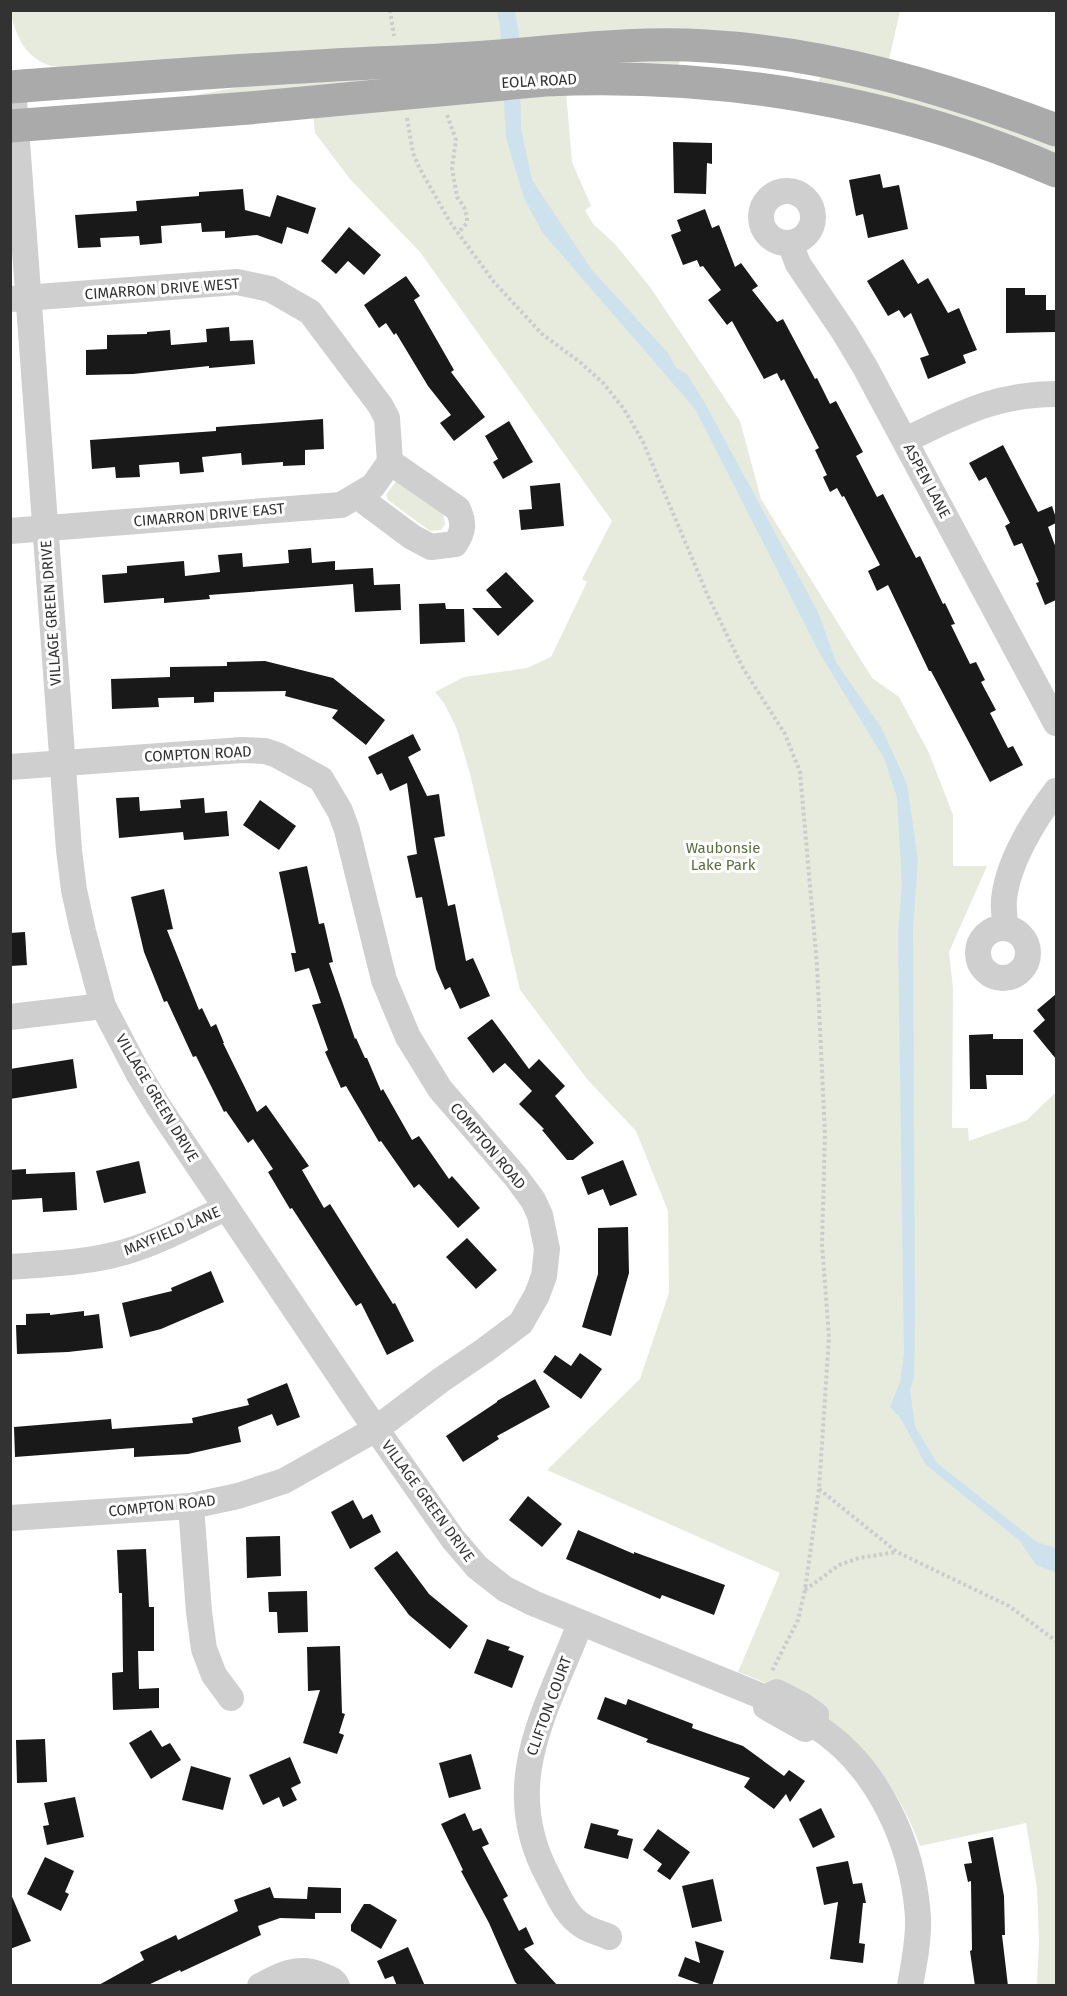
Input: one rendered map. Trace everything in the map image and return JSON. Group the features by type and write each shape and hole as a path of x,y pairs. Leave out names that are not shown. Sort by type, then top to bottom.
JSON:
{"main road":[{"name":"EOLA ROAD","path":"13,126 249,108 475,72 542,66 625,45 675,45 795,55 868,69 993,106 1056,130"},
{"name":"EOLA ROAD","path":"542,66 581,79 705,82 775,91 895,115 985,142 1056,171"},
{"name":"EOLA ROAD","path":"12,87 302,67 475,72"}],"street":[{"name":"VILLAGE GREEN DRIVE","path":"12,87 19,298 44,528 74,890 103,1006 158,1106 376,1429 453,1539 477,1567 505,1589 580,1624 766,1698 777,1692 788,1696 816,1715 814,1725 849,1754 872,1781 889,1808 911,1869 918,1919 917,1944 910,1986"},
{"name":"ASPEN LANE","path":"790,243 798,264 849,340 905,440 1056,723"},
{"name":"CIMARRON DRIVE WEST","path":"19,298 237,282 276,291 310,312 380,405 387,418 390,462"},
{"path":"905,440 994,401 1034,394 1056,394"},
{"path":"357,496 412,537 431,547 455,544 462,534 463,521 458,508 390,462"},
{"name":"CIMARRON DRIVE EAST","path":"10,531 341,505 373,486 390,462"},
{"name":"COMPTON ROAD","path":"10,768 265,751 288,759 321,779 340,811 347,830 384,980 408,1037 440,1089 533,1200 546,1238 547,1263 537,1295 521,1323 376,1429 284,1481 246,1494 190,1506 10,1518"},
{"path":"1005,927 1004,903 1011,871 1029,832 1056,791"},
{"path":"10,1017 103,1006"},
{"name":"MAYFIELD LANE","path":"10,1267 75,1262 125,1252 226,1208"},
{"path":"190,1506 204,1649 214,1675 231,1698"},
{"name":"CLIFTON COURT","path":"580,1624 534,1742 527,1775 526,1810 530,1835 540,1862 566,1910 582,1926 609,1937"},
{"path":"261,1986 294,1970 312,1970 334,1981 337,1986"}],"path":[{"path":"447,114 456,140 452,168 457,197 467,217 466,224 458,233"},
{"path":"411,140 413,153 420,169 458,233 494,282 542,334 603,382 624,409 643,442 718,617 743,668 785,734 800,772 817,965 825,1134 822,1244 829,1337 819,1489 805,1590 798,1620 772,1671"},
{"path":"819,1489 897,1552 1009,1606 1056,1641"},
{"path":"805,1590 839,1565 859,1558 897,1552"}],"green space":[{"name":"Waubonsie Lake Park","path":"10,11 900,11 889,59 598,59 680,61 678,67 564,68 572,162 591,206 585,210 593,224 615,244 650,287 740,421 761,499 872,678 899,697 929,753 953,815 953,866 987,866 949,952 953,988 952,1128 968,1128 969,1141 1027,1120 1056,1092 1056,1985 1037,1985 1039,1942 1037,1888 1026,1823 920,1846 890,1785 850,1737 800,1700 738,1672 780,1573 547,1470 640,1379 669,1293 668,1211 636,1131 587,1079 520,990 470,773 456,727 444,703 435,692 464,677 527,668 551,657 587,582 582,579 612,521 420,252 350,179 315,133 311,91 196,95 246,86 51,66 34,58 28,52 15,29"},
{"path":"821,71 851,78 1056,142 1056,158 818,86"},
{"path":"396,481 443,513 445,524 441,530 430,531 388,500 386,495"}],"water":[{"path":"497,11 515,11 519,36 521,128 532,180 592,270 669,354 676,368 687,374 818,612 836,662 881,727 907,784 918,860 913,928 915,1317 914,1378 910,1389 915,1426 937,1463 1037,1542 1056,1548 1056,1572 1036,1565 1020,1541 926,1465 901,1419 890,1407 900,1382 904,1354 898,932 902,886 897,798 884,758 820,654 695,409 542,232 524,198 506,138 500,27"}],"building":[{"path":"673,142 712,143 712,164 707,163 706,194 674,193"},
{"path":"880,174 883,188 899,185 908,229 868,238 863,214 856,216 849,180"},
{"path":"243,189 245,210 270,217 277,195 316,208 308,234 287,227 282,244 257,235 225,238 225,231 202,232 201,223 161,226 162,243 140,245 139,236 100,238 101,247 78,248 75,215 137,211 136,201 199,196 199,192"},
{"path":"705,209 712,228 719,225 735,267 741,263 758,286 752,290 777,322 783,319 830,404 836,401 863,452 856,456 877,497 883,494 916,558 920,556 955,624 951,625 970,664 976,662 985,680 981,682 996,710 990,713 1008,748 1013,746 1023,765 990,782 929,671 888,585 877,591 868,571 880,565 844,496 842,497 837,488 830,492 823,477 827,475 815,450 819,448 784,379 781,381 777,373 764,379 732,321 727,325 708,300 721,290 703,266 700,267 697,260 683,265 671,235 681,231 677,220"},
{"path":"349,227 381,255 364,275 348,261 336,274 321,261"},
{"path":"903,259 918,284 928,278 948,313 959,308 977,350 963,355 966,363 928,379 920,358 929,355 911,313 904,318 899,310 888,316 867,281"},
{"path":"406,276 420,296 414,300 454,370 451,372 485,417 454,441 440,423 451,415 428,386 396,333 394,335 386,323 379,328 364,305"},
{"path":"1006,288 1025,288 1025,295 1046,295 1046,310 1056,310 1056,332 1006,333"},
{"path":"229,327 230,341 253,340 255,364 133,374 86,375 86,350 107,349 107,335 147,334 147,332 170,330 171,345 207,342 206,329"},
{"path":"323,419 324,449 305,450 305,465 283,466 283,462 242,465 241,453 202,457 204,472 180,474 179,462 139,465 140,477 116,478 115,467 92,469 90,440 216,431 216,427"},
{"path":"509,421 533,462 503,479 493,462 498,459 485,436"},
{"path":"1003,445 1038,512 1052,506 1056,518 1056,523 1048,527 1056,548 1056,600 1045,605 1036,583 1039,582 1022,543 1014,546 1005,526 1010,523 986,477 979,481 969,463"},
{"path":"560,483 564,526 521,530 519,510 532,509 530,486"},
{"path":"311,548 312,563 335,561 335,570 373,568 374,585 400,584 401,610 355,612 353,584 209,595 210,599 164,603 164,598 104,603 102,575 127,573 127,566 184,561 185,576 220,572 218,555 242,553 243,567 289,563 288,550"},
{"path":"506,572 534,601 498,636 472,608 502,608 486,590"},
{"path":"445,603 446,609 464,609 465,642 420,644 419,604"},
{"path":"265,661 333,678 385,720 366,745 332,718 338,710 285,696 286,691 214,692 214,702 194,703 194,697 158,698 159,707 112,709 111,679 170,677 170,667 227,666 227,662"},
{"path":"413,734 421,750 408,757 427,796 439,794 445,836 434,838 448,906 455,904 466,961 473,958 490,996 460,1009 450,987 445,990 436,969 422,897 416,898 407,856 417,854 407,783 390,791 382,773 377,775 368,757"},
{"path":"139,797 140,811 181,808 180,800 204,798 205,813 227,811 229,836 184,840 183,832 119,838 116,798"},
{"path":"260,800 296,826 279,850 243,825"},
{"path":"307,866 319,924 324,923 333,962 329,963 355,1039 367,1058 381,1091 383,1089 412,1140 419,1136 449,1179 452,1176 480,1208 458,1228 419,1184 414,1188 381,1141 379,1142 346,1086 341,1088 325,1052 328,1050 312,1005 321,1003 309,968 295,972 291,953 296,953 279,872"},
{"path":"164,889 173,929 167,930 199,1010 202,1008 211,1027 216,1024 257,1112 266,1105 309,1166 302,1170 324,1208 330,1204 393,1304 395,1303 414,1341 387,1355 361,1303 356,1306 292,1208 290,1209 268,1172 273,1169 253,1139 248,1143 226,1111 224,1112 196,1056 193,1057 167,1001 164,1002 144,952 131,897"},
{"path":"25,932 27,965 10,966 10,933"},
{"path":"1056,994 1056,1059 1033,1031 1045,1020 1037,1010"},
{"path":"492,1019 529,1069 539,1059 565,1086 555,1096 594,1143 573,1160 567,1160 542,1130 544,1129 519,1104 532,1091 505,1063 493,1073 467,1038"},
{"path":"993,1034 993,1039 1023,1039 1023,1075 986,1075 987,1089 970,1089 969,1035"},
{"path":"73,1059 77,1088 10,1099 10,1069"},
{"path":"623,1160 637,1195 610,1206 603,1189 588,1195 581,1177"},
{"path":"139,1161 146,1193 104,1203 96,1171"},
{"path":"26,1169 26,1174 75,1172 77,1210 43,1212 42,1198 10,1200 10,1170"},
{"path":"628,1227 629,1273 611,1336 582,1327 598,1274 598,1228"},
{"path":"467,1238 497,1270 476,1289 446,1257"},
{"path":"211,1271 224,1302 161,1329 130,1337 122,1303 172,1291 171,1288"},
{"path":"84,1311 84,1316 99,1314 103,1348 17,1354 16,1325 26,1325 26,1314 50,1313 50,1315"},
{"path":"580,1353 602,1369 581,1399 543,1372 555,1355 571,1366"},
{"path":"535,1379 550,1407 497,1436 499,1439 463,1462 446,1436 497,1401"},
{"path":"287,1383 300,1417 277,1426 272,1414 238,1427 241,1442 188,1454 134,1457 134,1448 15,1457 14,1427 111,1419 112,1429 193,1423 192,1418 249,1405 247,1399"},
{"path":"528,1496 562,1524 542,1547 509,1520"},
{"path":"353,1500 363,1519 372,1514 381,1532 350,1549 331,1512"},
{"path":"578,1530 634,1554 634,1552 725,1585 714,1615 662,1595 660,1599 566,1559"},
{"path":"280,1536 281,1576 247,1578 246,1537"},
{"path":"146,1549 149,1607 154,1607 154,1651 138,1651 139,1689 159,1688 159,1708 113,1710 112,1673 123,1672 122,1593 119,1593 117,1550"},
{"path":"397,1551 429,1594 468,1626 450,1649 409,1615 374,1568"},
{"path":"307,1591 308,1632 278,1633 277,1612 269,1612 268,1592"},
{"path":"487,1639 510,1647 508,1650 524,1656 512,1688 474,1673"},
{"path":"340,1646 342,1713 345,1714 339,1733 344,1735 337,1754 303,1743 320,1690 308,1691 307,1647"},
{"path":"605,1697 626,1705 628,1699 693,1724 692,1728 743,1746 784,1776 789,1770 805,1781 790,1802 786,1794 774,1809 744,1787 750,1778 646,1742 648,1739 597,1719"},
{"path":"151,1730 162,1747 170,1743 181,1760 151,1779 129,1743"},
{"path":"45,1739 47,1782 17,1783 16,1740"},
{"path":"471,1754 481,1789 449,1798 439,1763"},
{"path":"290,1757 301,1783 291,1788 297,1800 283,1807 279,1797 263,1805 249,1775"},
{"path":"191,1766 231,1778 223,1810 182,1800"},
{"path":"75,1797 84,1837 47,1845 43,1826 49,1825 44,1803"},
{"path":"821,1808 835,1837 813,1848 799,1819"},
{"path":"465,1813 473,1831 481,1828 489,1844 482,1847 508,1896 503,1899 519,1931 526,1927 534,1944 524,1949 558,1986 519,1986 515,1982 489,1923 461,1871 463,1870 441,1824"},
{"path":"591,1823 619,1830 617,1835 633,1839 628,1859 584,1848"},
{"path":"658,1829 690,1852 670,1880 657,1871 662,1864 643,1850"},
{"path":"993,1837 1004,1896 1005,1935 1002,1935 1008,1986 975,1986 970,1951 972,1950 971,1881 968,1882 964,1864 972,1863 968,1842"},
{"path":"45,1857 74,1871 65,1892 69,1894 61,1911 27,1894"},
{"path":"848,1861 853,1884 862,1883 866,1903 863,1903 859,1943 865,1944 863,1963 830,1959 838,1902 824,1905 816,1867"},
{"path":"713,1879 722,1921 692,1928 682,1886"},
{"path":"270,1887 274,1898 307,1899 308,1887 341,1888 341,1913 315,1913 315,1919 280,1918 258,1926 261,1935 146,1986 97,1986 144,1960 140,1952 176,1935 178,1940 238,1911 234,1900"},
{"path":"10,1892 31,1941 10,1949"},
{"path":"364,1904 370,1904 397,1920 381,1949 351,1931 351,1925"},
{"path":"695,1941 724,1951 712,1986 705,1986 678,1976 685,1957 700,1963"},
{"path":"408,1947 425,1986 397,1986 393,1976 385,1979 377,1961"}]}
